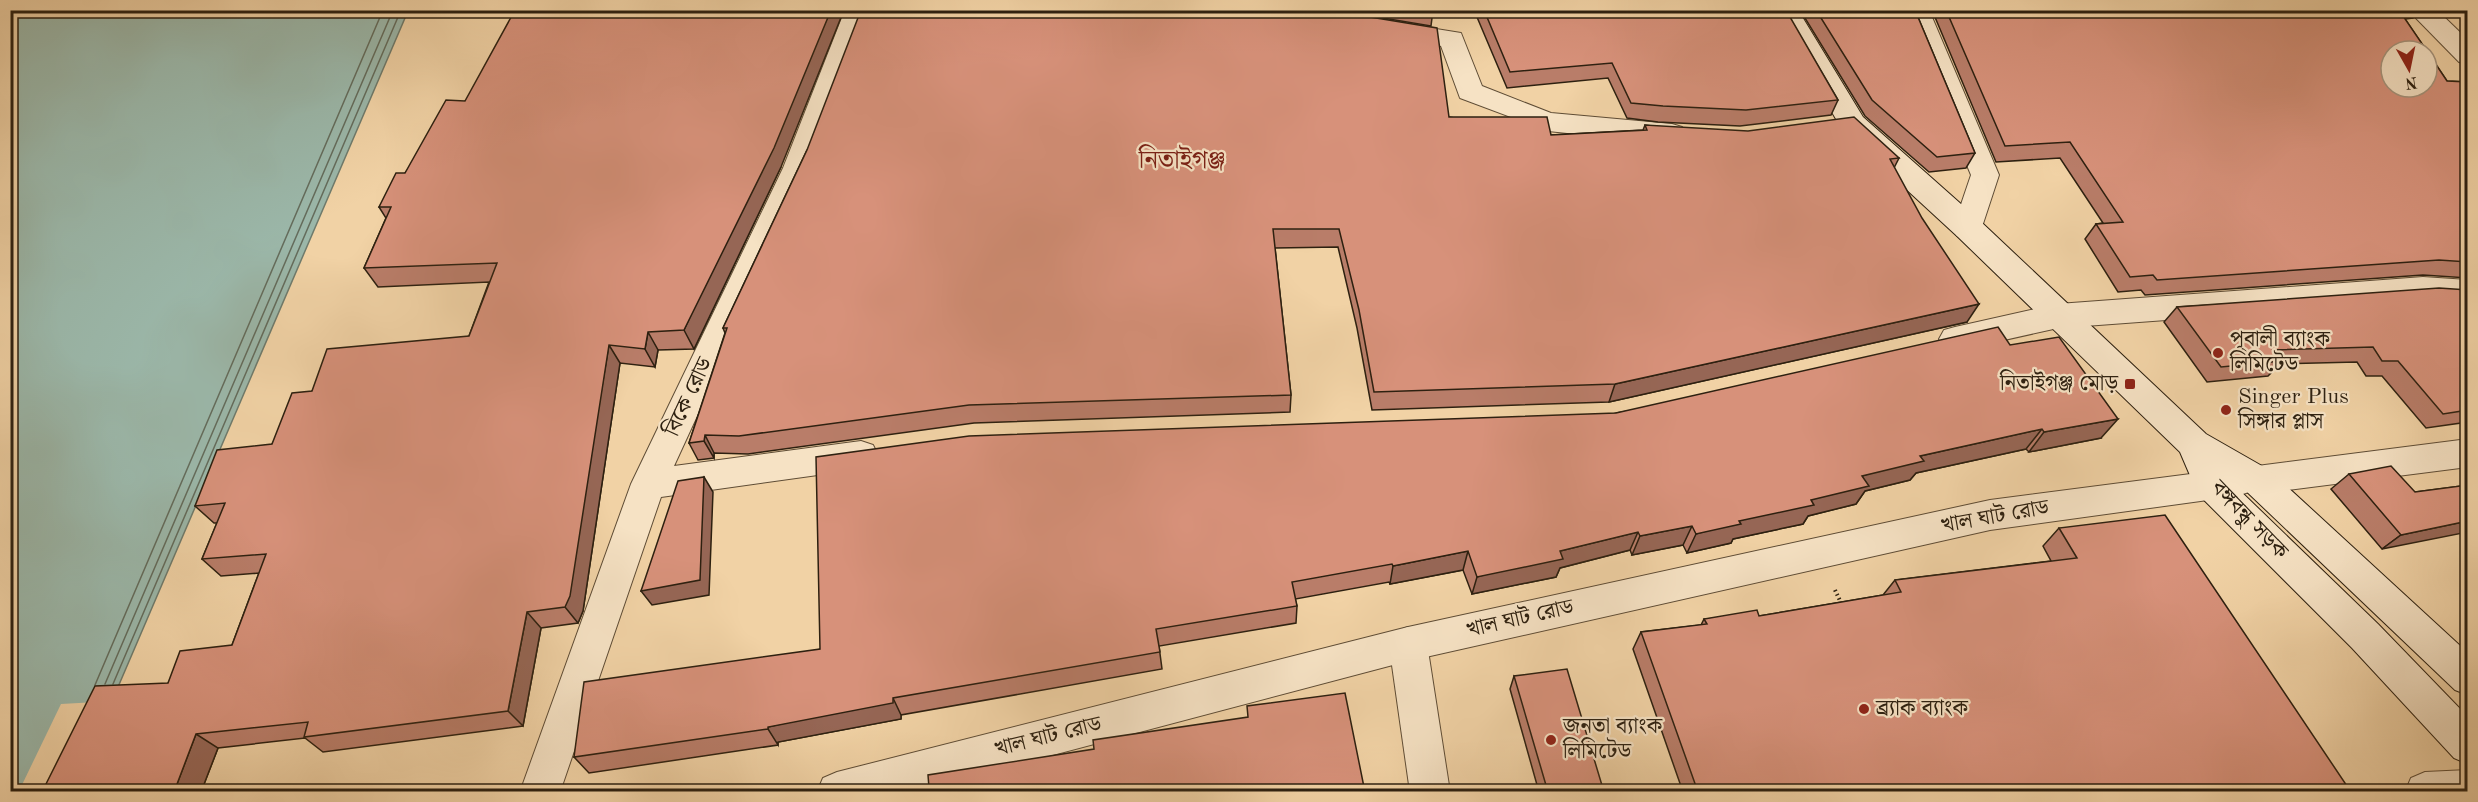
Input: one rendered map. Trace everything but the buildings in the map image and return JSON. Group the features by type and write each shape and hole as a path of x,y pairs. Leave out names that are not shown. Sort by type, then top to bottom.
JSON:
{"street":[{"name":"বিকে রোড","path":"540,792 648,484 797,168 858,10"},
{"path":"1356,10 1354,24 1452,39 1470,92 1548,122 1693,136"},
{"path":"1785,10 1842,125 1968,228 2194,444"},
{"path":"1916,10 1985,175 1968,228"},
{"path":"2421,10 2468,56"},
{"path":"1929,345 2058,316 2423,289 2468,292"},
{"name":"বঙ্গবন্ধু সড়ক","path":"2194,444 2257,480 2468,678"},
{"name":"বঙ্গবন্ধু সড়ক","path":"2194,444 2210,484 2365,636 2468,746"},
{"path":"648,484 892,450"},
{"name":"খাল ঘাট রোড","path":"837,792 1408,644 1990,515 2210,484 2468,453"},
{"path":"1408,644 1430,792"},
{"path":"2425,792 2468,789"}],"path":[{"path":"1820,553 1842,607"}],"water":[{"path":"10,11 408,11 112,701 68,791 11,791"}],"pier":[{"path":"115,701 72,792 19,791 61,704"}],"place":[{"name":"পূবালী ব্যাংক লিমিটেড","path":"2218,353"},
{"name":"নিতাইগঞ্জ মোড়","path":"2130,384"},
{"name":"Singer Plus সিঙ্গার প্লাস","path":"2226,410"},
{"name":"ব্র্যাক ব্যাংক","path":"1864,709"},
{"name":"জনতা ব্যাংক লিমিটেড","path":"1551,740"}],"district":[{"name":"নিতাইগঞ্জ","path":"1182,161"}]}
